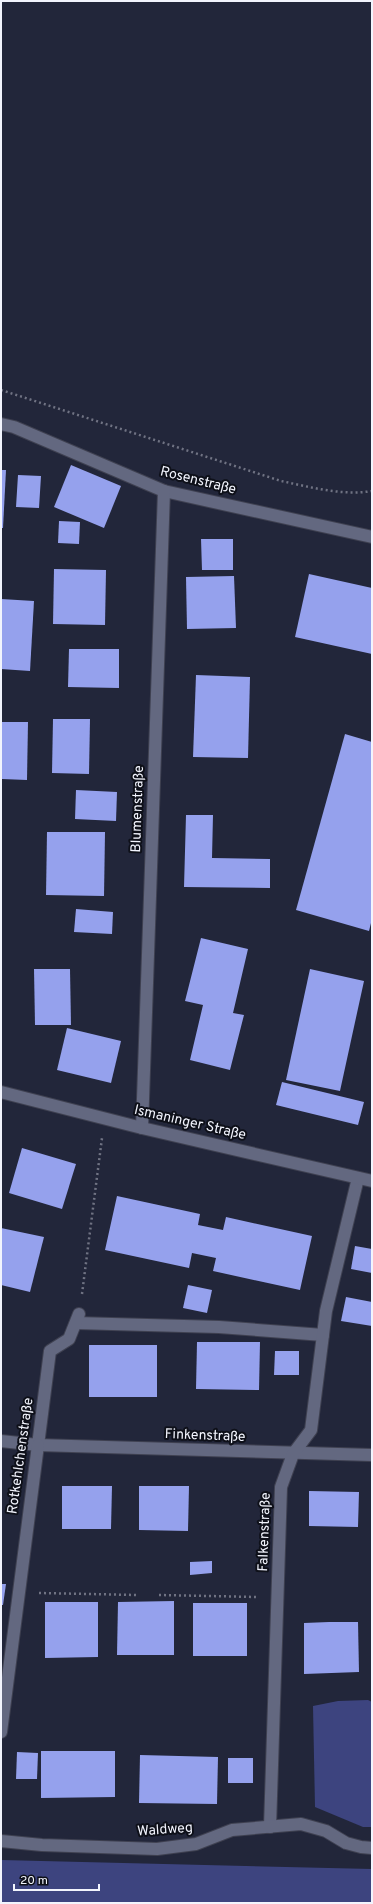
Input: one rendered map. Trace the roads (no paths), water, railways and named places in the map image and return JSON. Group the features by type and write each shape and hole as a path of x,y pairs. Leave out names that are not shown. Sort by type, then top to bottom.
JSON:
{"street":[{"name":"Rosenstraße","path":"1,424 14,427 164,491 372,537"},
{"name":"Blumenstraße","path":"142,1128 164,491"},
{"name":"Ismaninger Straße","path":"1,1092 142,1128 372,1181"},
{"name":"Falkenstraße","path":"270,1827 281,1486 293,1454 310,1430 326,1311 358,1178"},
{"name":"Rotkehlchenstraße","path":"1,1732 50,1351 70,1339 78,1318 323,1335"},
{"name":"Finkenstraße","path":"1,1441 38,1446 372,1455"},
{"name":"Waldweg","path":"1,1840 42,1845 157,1848 196,1844 232,1830 301,1824 326,1831 346,1843 372,1848"}]}
